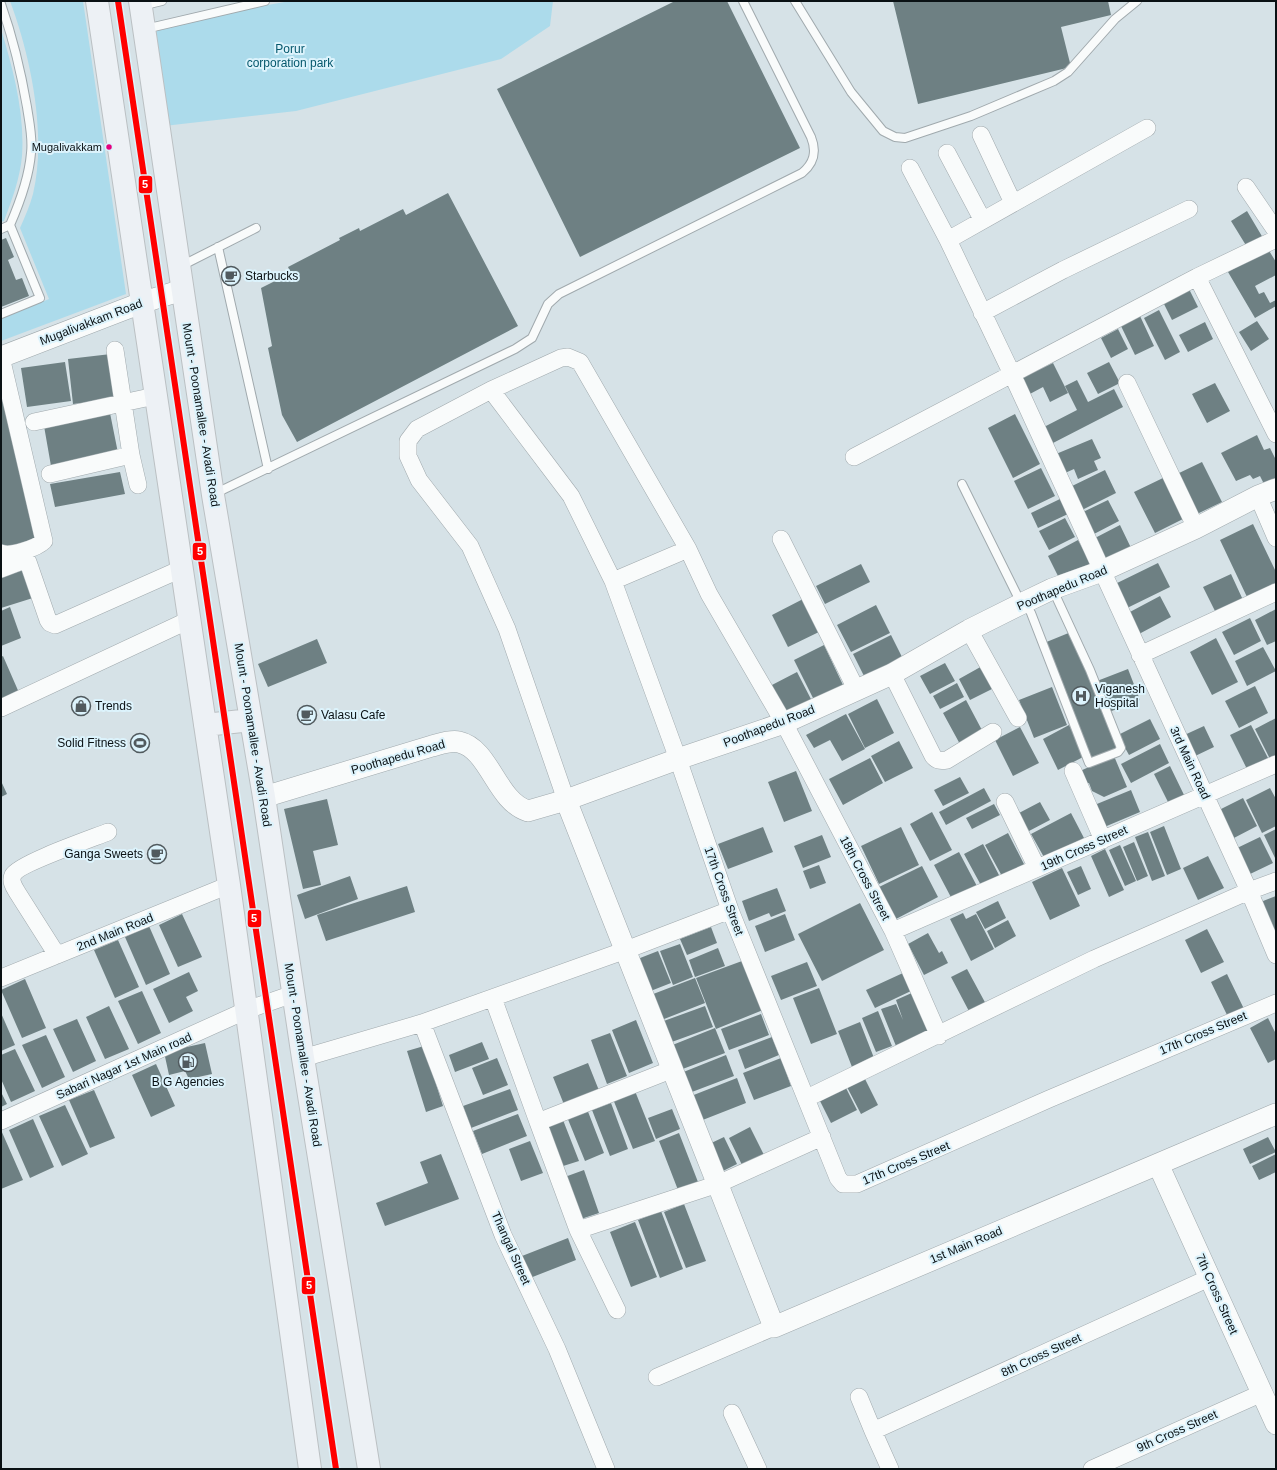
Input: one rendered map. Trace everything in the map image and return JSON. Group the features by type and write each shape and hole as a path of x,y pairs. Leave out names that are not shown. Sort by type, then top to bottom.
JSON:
{"main road":[{"path":"97,1 229,885 310,1469"},
{"name":"Mount - Poonamallee - Avadi Road","path":"140,3 213,495 264,797 293,994 369,1469"},
{"path":"205,726 251,720"}],"street":[{"path":"948,240 1147,128"},
{"path":"981,135 1013,203"},
{"path":"947,153 982,220"},
{"name":"3rd Main Road","path":"910,168 948,240 1012,374 1249,891 1276,955"},
{"path":"1246,187 1276,231"},
{"path":"982,313 1063,270 1189,209"},
{"path":"854,457 1197,277 1276,239"},
{"path":"1197,277 1276,434"},
{"name":"Mugalivakkam Road","path":"2,366 141,303 182,290"},
{"path":"115,350 131,455 138,485"},
{"name":"18th Cross Street","path":"566,800 507,629 470,546 419,480 408,456 408,441 417,429 491,390 561,358 568,357 580,362 688,549 710,594 784,723 893,931 939,1036"},
{"path":"1,553 6,555 40,546 44,540 2,366"},
{"path":"1127,383 1196,528"},
{"name":"17th Cross Street","path":"491,390 570,496 613,581 678,759 730,910 838,1178 843,1184 857,1184 1049,1099 1276,1003"},
{"path":"34,422 155,396"},
{"path":"50,474 131,455"},
{"path":"1267,493 1276,538"},
{"name":"Poothapedu Road","path":"264,797 432,746 458,742 466,744 478,754 511,803 528,812 784,723 892,674 969,630 1023,603 1102,571 1196,528 1267,493"},
{"path":"781,539 857,691"},
{"path":"613,581 688,549"},
{"path":"1,569 22,561 28,562 48,620 50,623 55,625 181,569"},
{"path":"1140,655 1276,592"},
{"path":"1,708 189,620"},
{"path":"969,630 1018,718"},
{"path":"892,674 933,756 936,759 941,761 947,760 993,732"},
{"name":"19th Cross Street","path":"893,931 1276,764"},
{"path":"1073,771 1103,840"},
{"path":"566,800 774,1327"},
{"path":"1005,802 1037,868"},
{"path":"57,955 12,883 12,875 18,869 31,863 108,832"},
{"path":"807,1098 939,1036 1094,959 1249,891 1276,881"},
{"name":"2nd Main Road","path":"1,978 229,885"},
{"path":"303,1058 422,1023 626,950 730,910"},
{"name":"Sabari Nagar 1st Main road","path":"1,1121 247,1010 293,994"},
{"path":"494,998 578,1230 616,1310"},
{"name":"Thangal Street","path":"422,1023 504,1235 557,1349 606,1469"},
{"path":"538,1122 673,1069"},
{"name":"1st Main Road","path":"657,1377 1276,1114"},
{"path":"578,1230 718,1184 822,1137"},
{"name":"7th Cross Street","path":"1158,1164 1276,1424"},
{"name":"8th Cross Street","path":"872,1431 1209,1278"},
{"name":"9th Cross Street","path":"1092,1469 1262,1393"},
{"path":"859,1397 872,1431 890,1469"},
{"path":"732,1413 758,1469"}],"lane":[{"path":"140,3 162,1"},
{"path":"144,29 265,1"},
{"path":"213,495 515,349 532,338 548,304 559,294 802,173 810,166 815,152 811,137 743,1"},
{"path":"795,1 851,92 883,131 895,137 905,138 971,116 1054,81 1068,72 1115,19 1137,1"},
{"path":"1,4 12,36 21,74 32,151 21,200 10,225 1,229"},
{"path":"1,314 40,298 10,225"},
{"path":"180,266 256,228"},
{"path":"218,247 268,469"},
{"path":"962,484 1023,603 1031,613 1090,763 1118,752 1121,748 1090,670 1052,590"}],"green space":[{"path":"10,1 83,1 126,294 1,341 1,319 49,299 20,228 32,198 37,171 37,122 35,96 30,71 18,23"},
{"name":"Porur corporation park","path":"290,1 553,1 550,26 501,59 296,111 164,126 151,26"},
{"path":"1,29 10,60 20,107 22,124 22,156 18,181 13,197 4,221 1,222"}],"building":[{"path":"675,1 727,1 800,148 580,257 497,89"},
{"path":"893,1 1108,1 1111,15 1061,27 1071,67 918,104"},
{"path":"448,193 518,326 297,442 282,415 268,348 272,346 261,288 291,273 288,267 340,240 339,238 359,228 360,231 403,209 406,215"},
{"path":"1247,211 1263,238 1247,247 1231,221"},
{"path":"6,238 14,257 8,260 16,280 22,278 29,296 1,307 1,240"},
{"path":"1268,249 1276,262 1276,275 1255,286 1259,294 1264,292 1270,303 1276,300 1276,306 1255,318 1228,272"},
{"path":"1189,289 1198,307 1172,320 1163,302"},
{"path":"1159,310 1180,352 1165,360 1144,318"},
{"path":"1140,316 1154,346 1135,355 1121,326"},
{"path":"1257,321 1269,339 1251,351 1239,332"},
{"path":"1205,322 1213,339 1188,352 1179,335"},
{"path":"1118,329 1128,349 1111,358 1101,338"},
{"path":"111,354 117,399 73,404 68,359"},
{"path":"65,362 71,401 27,407 21,368"},
{"path":"1109,362 1120,383 1098,394 1087,373"},
{"path":"1053,363 1068,393 1050,402 1043,387 1028,395 1020,379"},
{"path":"1077,380 1088,402 1114,389 1123,407 1053,443 1044,427 1077,410 1065,386"},
{"path":"1215,383 1230,411 1207,423 1192,394"},
{"path":"1,391 40,541 2,549 1,545"},
{"path":"110,413 118,453 51,466 44,426"},
{"path":"1015,414 1040,464 1013,478 988,428"},
{"path":"1257,435 1264,450 1270,448 1276,460 1276,478 1264,484 1260,476 1253,479 1250,475 1236,481 1221,453"},
{"path":"1092,439 1101,458 1094,461 1098,470 1078,479 1074,469 1065,473 1056,454"},
{"path":"1202,462 1222,502 1197,514 1177,474"},
{"path":"1041,468 1055,496 1028,509 1014,481"},
{"path":"1105,470 1116,493 1082,510 1070,487"},
{"path":"120,472 125,494 55,507 50,484"},
{"path":"1163,478 1183,519 1155,533 1134,492"},
{"path":"1060,499 1068,514 1038,528 1031,513"},
{"path":"1108,500 1119,521 1094,534 1083,512"},
{"path":"1065,518 1075,537 1049,550 1039,531"},
{"path":"1253,524 1276,572 1276,583 1247,597 1220,540"},
{"path":"1120,525 1132,550 1107,562 1095,538"},
{"path":"1078,540 1092,566 1061,582 1048,556"},
{"path":"1158,563 1170,587 1123,610 1111,586"},
{"path":"861,564 870,582 825,604 816,586"},
{"path":"27,569 36,597 1,608 1,577"},
{"path":"1231,574 1243,600 1216,613 1203,587"},
{"path":"1160,596 1171,617 1139,634 1128,613"},
{"path":"805,598 821,631 788,647 772,615"},
{"path":"876,605 890,633 851,652 837,625"},
{"path":"10,607 21,638 1,646 1,611"},
{"path":"1276,609 1276,641 1267,645 1255,620"},
{"path":"1250,618 1261,641 1234,655 1222,632"},
{"name":"Viganesh Hospital","path":"1071,632 1118,749 1091,760 1044,643"},
{"path":"891,635 904,661 866,680 853,654"},
{"path":"1216,638 1238,682 1212,695 1190,652"},
{"path":"317,639 327,663 268,687 258,664"},
{"path":"824,645 843,685 814,700 794,660"},
{"path":"1263,647 1276,671 1247,686 1235,661"},
{"path":"3,656 20,695 1,703 1,657"},
{"path":"945,663 955,681 930,694 920,676"},
{"path":"984,665 996,687 970,700 959,679"},
{"path":"1128,669 1140,700 1109,712 1097,681"},
{"path":"797,672 813,703 785,717 770,686"},
{"path":"957,683 964,697 940,709 933,696"},
{"path":"1255,686 1268,713 1239,728 1225,701"},
{"path":"1052,687 1067,725 1034,738 1019,700"},
{"path":"877,699 894,733 865,748 848,714"},
{"path":"966,700 984,734 961,746 943,713"},
{"path":"846,714 865,749 842,761 830,740 814,748 806,735"},
{"path":"1276,718 1276,759 1271,761 1255,729"},
{"path":"1150,719 1160,739 1129,755 1118,735"},
{"path":"1069,725 1085,756 1058,770 1043,739"},
{"path":"1251,725 1268,758 1247,769 1230,735"},
{"path":"1204,726 1214,747 1191,758 1180,737"},
{"path":"1020,727 1039,763 1013,776 995,740"},
{"path":"899,741 913,768 885,782 871,756"},
{"path":"1160,744 1169,763 1131,783 1121,764"},
{"path":"1114,756 1127,787 1104,797 1092,791 1089,783 1086,784 1080,771"},
{"path":"870,758 883,783 843,805 829,779"},
{"path":"1170,766 1185,797 1169,804 1154,774"},
{"path":"796,771 812,811 784,822 768,782"},
{"path":"960,777 969,793 943,806 934,790"},
{"path":"1,781 7,794 1,797"},
{"path":"984,788 991,801 946,825 939,812"},
{"path":"1270,788 1276,799 1276,826 1262,833 1246,800"},
{"path":"1131,790 1140,812 1102,828 1092,806"},
{"path":"1243,798 1257,826 1232,839 1217,811"},
{"path":"327,799 338,845 313,851 321,885 303,889 284,809"},
{"path":"1040,802 1050,820 1029,831 1019,813"},
{"path":"994,804 1000,815 972,829 966,818"},
{"path":"932,812 952,850 930,861 910,824"},
{"path":"1071,813 1084,838 1045,859 1031,834"},
{"path":"1164,826 1181,869 1167,875 1150,832"},
{"path":"763,827 773,852 728,869 718,844"},
{"path":"901,827 919,865 879,884 861,846"},
{"path":"1276,829 1276,860 1264,835"},
{"path":"1148,832 1165,876 1152,881 1135,837"},
{"path":"1008,833 1025,866 1003,878 985,845"},
{"path":"822,835 831,857 803,868 794,846"},
{"path":"1260,837 1273,863 1248,875 1235,849"},
{"path":"1134,842 1148,876 1137,881 1123,847"},
{"path":"983,844 1001,879 983,889 964,854"},
{"path":"1120,845 1136,881 1125,886 1109,850"},
{"path":"1105,849 1124,890 1109,897 1091,856"},
{"path":"959,852 979,890 954,903 934,865"},
{"path":"1208,856 1224,888 1198,900 1183,868"},
{"path":"819,865 826,883 810,889 803,871"},
{"path":"922,866 938,897 896,919 879,887"},
{"path":"1081,866 1091,889 1078,895 1067,872"},
{"path":"1062,868 1080,906 1050,920 1032,882"},
{"path":"350,876 358,899 305,919 297,895"},
{"path":"407,886 415,912 326,941 317,915"},
{"path":"777,888 786,911 771,917 769,913 749,921 742,901"},
{"path":"1276,896 1276,947 1258,903"},
{"path":"998,901 1006,918 985,929 976,912"},
{"path":"860,903 884,950 822,981 798,934"},
{"path":"963,913 966,919 976,914 994,949 971,961 950,919"},
{"path":"182,914 202,957 178,967 159,925"},
{"path":"785,914 795,940 765,952 755,926"},
{"path":"1008,920 1016,936 995,948 987,931"},
{"path":"149,926 170,974 146,985 125,937"},
{"path":"711,927 717,943 687,955 680,939"},
{"path":"1207,929 1224,962 1201,973 1185,940"},
{"path":"928,933 939,953 942,951 948,963 924,975 908,944"},
{"path":"118,940 139,987 115,998 94,950"},
{"path":"680,944 693,977 673,985 660,951"},
{"path":"718,948 725,966 695,977 689,960"},
{"path":"658,951 671,983 648,992 635,960"},
{"path":"742,961 763,1010 716,1029 696,978"},
{"path":"807,962 817,986 781,1000 771,976"},
{"path":"967,969 987,1006 971,1015 951,977"},
{"path":"189,972 198,991 186,997 193,1011 169,1023 153,989"},
{"path":"903,973 911,991 875,1008 866,990"},
{"path":"1227,974 1245,1011 1229,1019 1211,982"},
{"path":"695,978 705,1003 659,1021 648,996"},
{"path":"25,979 46,1028 22,1038 1,990"},
{"path":"819,988 837,1034 811,1044 793,998"},
{"path":"142,991 161,1033 138,1044 118,1001"},
{"path":"914,992 930,1033 896,1046 881,1009 896,1004 903,1020 896,1000"},
{"path":"109,1006 129,1049 105,1059 86,1017"},
{"path":"705,1006 713,1027 669,1043 661,1022"},
{"path":"878,1011 892,1046 876,1052 862,1018"},
{"path":"1,1013 15,1045 1,1051"},
{"path":"761,1014 769,1035 729,1050 721,1029"},
{"path":"1268,1018 1276,1034 1276,1059 1268,1063 1250,1028"},
{"path":"77,1019 96,1061 73,1072 53,1029"},
{"path":"636,1020 653,1063 629,1073 612,1030"},
{"path":"860,1022 874,1058 852,1067 838,1031"},
{"path":"715,1028 725,1053 680,1070 670,1046"},
{"path":"610,1033 627,1076 607,1084 591,1040"},
{"path":"46,1035 65,1077 42,1088 22,1045"},
{"path":"772,1037 779,1055 745,1069 738,1050"},
{"path":"482,1042 489,1059 455,1072 449,1055"},
{"name":"B G Agencies","path":"205,1043 212,1074 189,1079 185,1071 169,1075 164,1052"},
{"path":"424,1046 443,1106 426,1112 407,1051"},
{"path":"15,1049 35,1091 11,1102 1,1079 1,1055"},
{"path":"726,1055 734,1076 684,1095 676,1075"},
{"path":"497,1058 508,1085 483,1095 472,1068"},
{"path":"781,1058 791,1086 754,1100 743,1073"},
{"path":"588,1063 600,1093 565,1107 553,1077"},
{"path":"156,1064 175,1106 151,1117 132,1075"},
{"path":"737,1078 746,1103 695,1123 686,1098"},
{"path":"865,1079 878,1105 861,1114 847,1087"},
{"path":"846,1088 857,1110 831,1123 820,1101"},
{"path":"510,1089 518,1110 471,1128 463,1106"},
{"path":"94,1090 115,1138 90,1148 69,1100"},
{"path":"635,1091 655,1141 633,1149 613,1099"},
{"path":"1,1092 7,1104 1,1107"},
{"path":"611,1103 628,1149 610,1156 592,1110"},
{"path":"65,1105 88,1154 62,1166 39,1116"},
{"path":"587,1109 604,1153 585,1161 567,1117"},
{"path":"672,1109 680,1129 656,1139 648,1118"},
{"path":"518,1114 527,1136 482,1154 473,1131"},
{"path":"33,1119 54,1167 30,1178 9,1130"},
{"path":"563,1120 579,1161 560,1167 545,1127"},
{"path":"750,1127 764,1155 742,1165 729,1138"},
{"path":"1,1130 23,1180 1,1189"},
{"path":"679,1133 698,1182 678,1190 659,1141"},
{"path":"724,1137 737,1164 719,1173 705,1146"},
{"path":"1268,1137 1276,1152 1250,1164 1243,1149"},
{"path":"530,1141 543,1173 521,1181 509,1149"},
{"path":"441,1154 459,1199 385,1226 376,1203 428,1183 420,1162"},
{"path":"1276,1154 1276,1172 1259,1180 1252,1166"},
{"path":"584,1170 599,1213 578,1220 562,1178"},
{"path":"684,1204 706,1261 686,1268 664,1212"},
{"path":"661,1211 683,1269 660,1278 638,1220"},
{"path":"635,1222 657,1277 631,1287 610,1232"},
{"path":"568,1238 576,1260 530,1278 522,1256"}],"transit line":[{"name":"5","path":"118,1 336,1469"}],"place":[{"name":"Mugalivakkam","path":"109,147"},
{"name":"Starbucks","path":"231,276"},
{"name":"Viganesh Hospital","path":"1081,696"},
{"name":"Trends","path":"81,706"},
{"name":"Valasu Cafe","path":"307,715"},
{"name":"Solid Fitness","path":"140,743"},
{"name":"Ganga Sweets","path":"157,854"},
{"name":"B G Agencies","path":"188,1062"}]}
